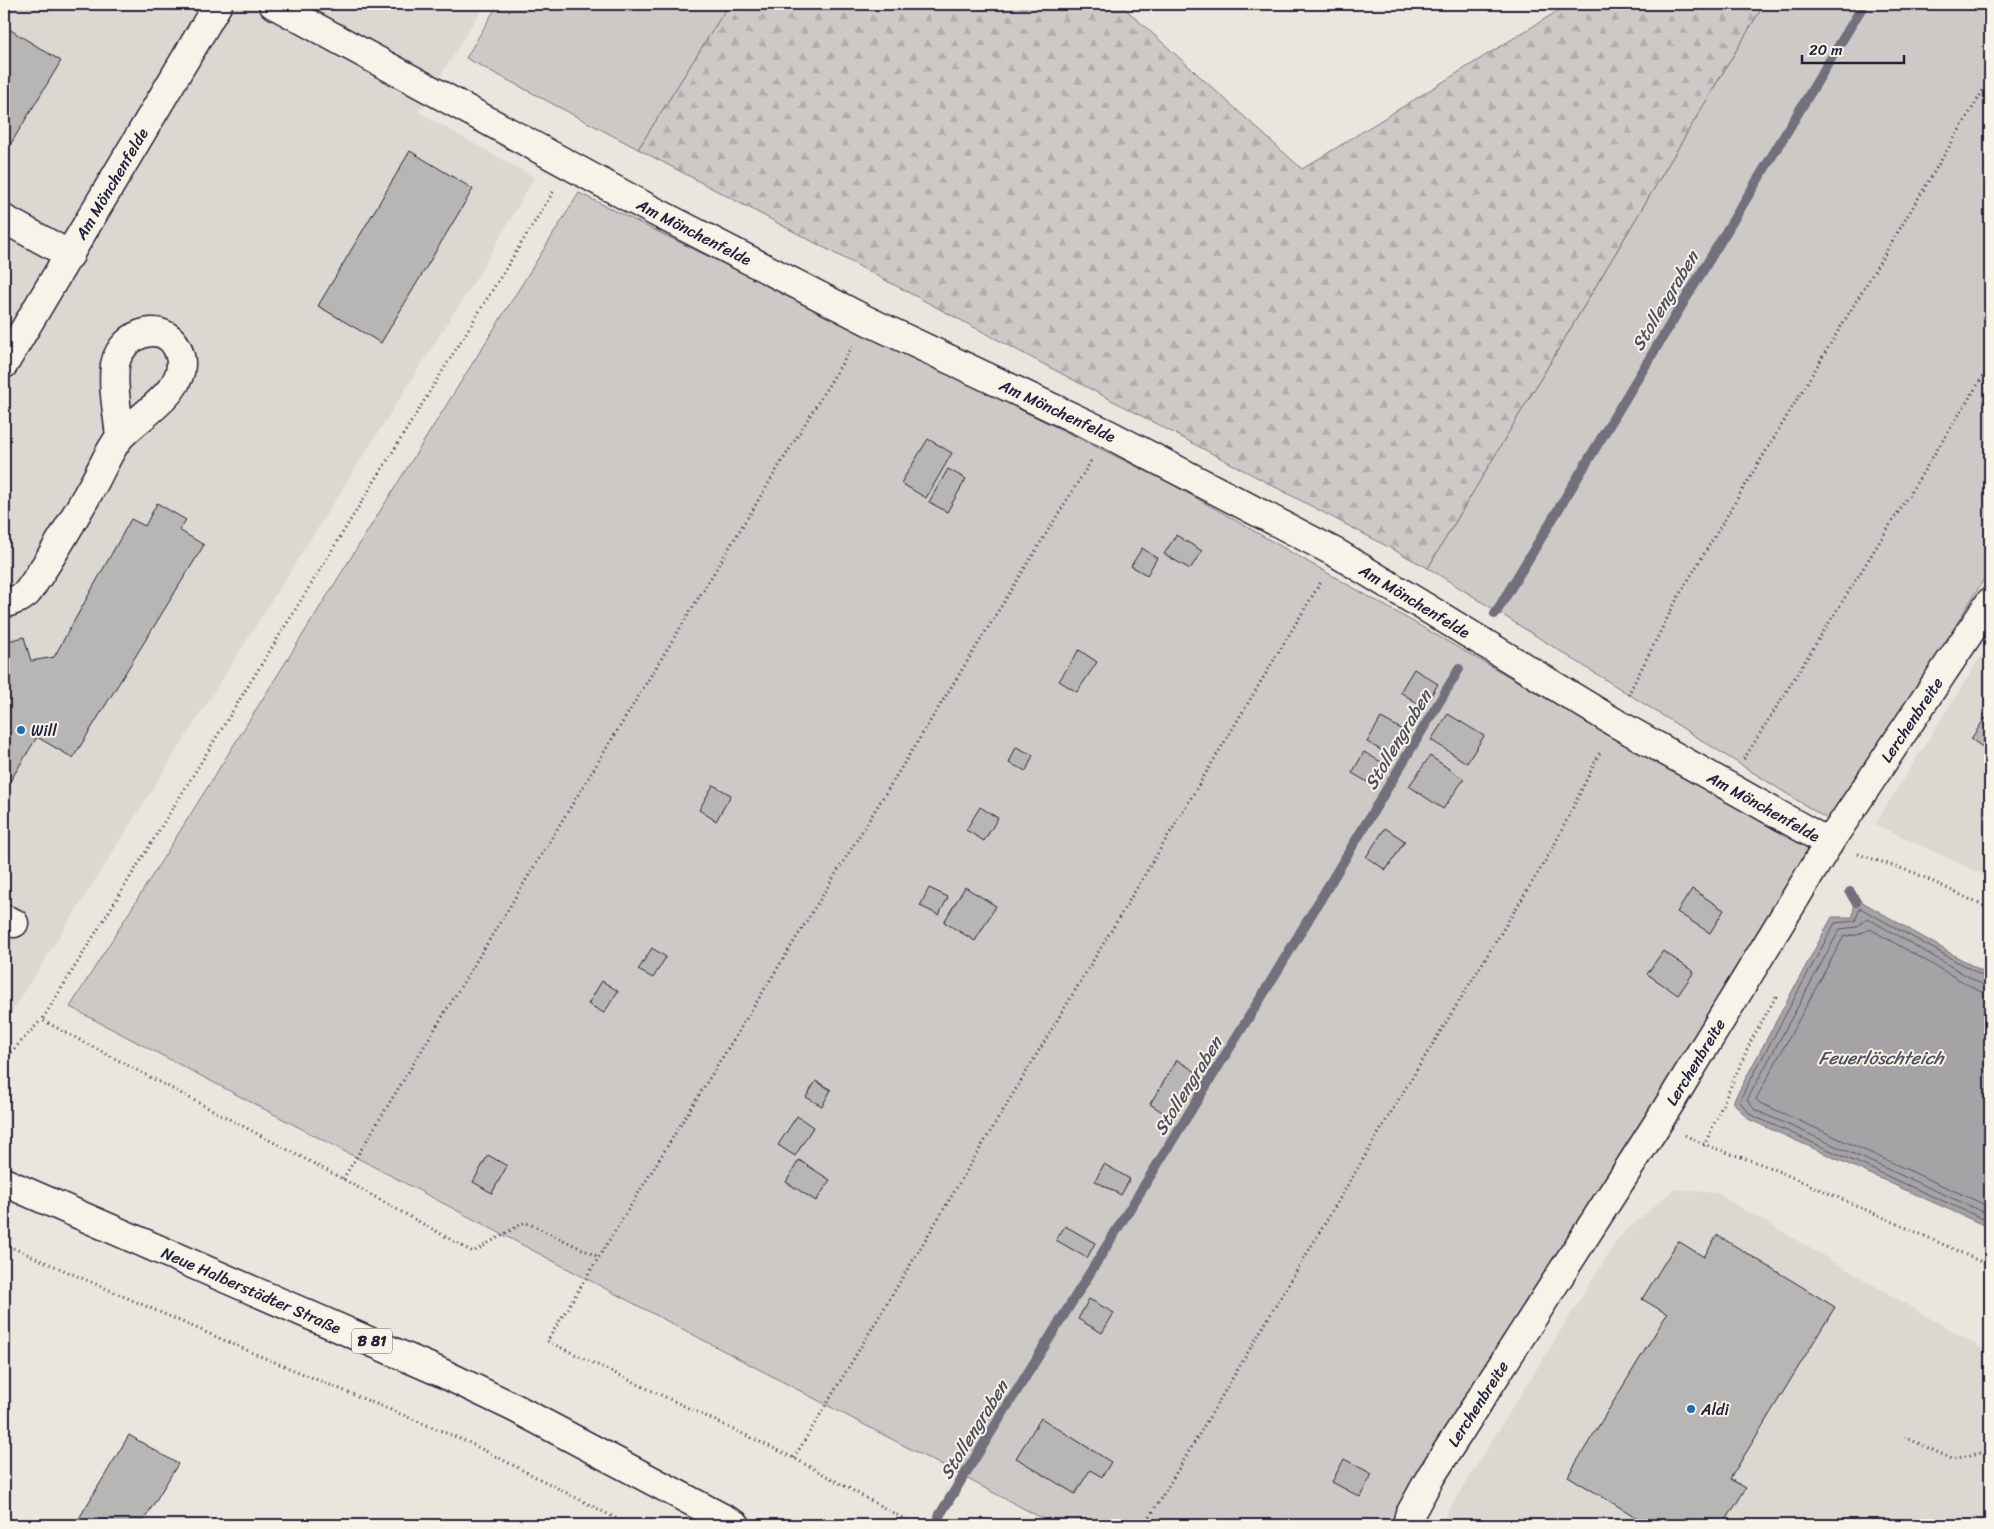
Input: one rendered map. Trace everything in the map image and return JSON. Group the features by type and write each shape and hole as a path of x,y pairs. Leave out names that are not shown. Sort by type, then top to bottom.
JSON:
{"street":[{"name":"Am Mönchenfelde","path":"4,364 218,4"},
{"name":"Am Mönchenfelde","path":"273,4 569,166 868,321 1108,434 1338,554 1614,722 1829,843"},
{"path":"4,218 70,255"},
{"path":"4,604 20,598 33,584 120,437"},
{"name":"Lerchenbreite","path":"1407,1525 1409,1516 1431,1476 1659,1121 1829,843 1990,602"},
{"name":"Neue Halberstädter Straße","path":"4,1182 440,1372 515,1408 732,1524"}],"path":[{"path":"1145,1525 1399,1100 1552,850 1678,596 1990,79"},
{"path":"4,1060 42,1020 569,166"},
{"path":"343,1179 868,321"},
{"path":"1727,787 1990,365"},
{"path":"915,1525 794,1458 547,1342 1108,434"},
{"path":"794,1458 1338,554"},
{"path":"1829,843 1915,873 1990,909"},
{"path":"1856,864 1861,855"},
{"path":"1704,1146 1751,1041 1779,990"},
{"path":"42,1020 343,1179 473,1252 525,1222 599,1258"},
{"path":"1659,1121 1704,1146 1754,1161 1879,1214 1990,1266"},
{"path":"4,1244 260,1356 468,1442 629,1525"},
{"path":"1905,1437 1952,1459 1990,1451"}],"shaded area":[{"path":"4,4 485,4 418,112 534,177 488,259 4,1024"},
{"path":"1990,642 1990,878 1875,824"},
{"path":"1674,1189 1716,1193 1990,1353 1990,1525 1442,1525 1446,1514 1619,1237"}],"green space":[{"path":"498,4 729,4 638,149 466,58"},
{"path":"729,4 1120,4 1302,169 1569,4 1764,4 1428,568 638,149"},
{"path":"1764,4 1990,4 1990,569 1835,824 1428,568"},
{"path":"579,193 1170,483 1816,852 1390,1525 1055,1525 70,1007"}],"water":[{"name":"Feuerlöschteich","path":"1859,900 1990,976 1990,1228 1748,1119 1733,1102 1832,917 1853,917 1854,904"}],"building":[{"path":"4,26 61,61 4,155"},
{"path":"410,151 473,189 381,343 318,306"},
{"path":"928,439 952,453 926,498 901,483"},
{"path":"948,469 966,479 947,512 929,502"},
{"path":"157,503 186,520 179,530 204,545 73,758 37,737 4,791 4,642 24,637 31,661 54,657 131,519 145,526"},
{"path":"1176,535 1202,551 1190,569 1164,554"},
{"path":"1142,548 1157,558 1147,575 1131,566"},
{"path":"1079,650 1097,662 1077,692 1059,681"},
{"path":"1414,669 1438,684 1424,707 1400,692"},
{"path":"1448,714 1484,736 1467,763 1431,740"},
{"path":"1381,718 1405,731 1391,756 1367,742"},
{"path":"1985,718 1990,722 1990,752 1971,739"},
{"path":"1016,747 1033,755 1026,771 1009,763"},
{"path":"1364,752 1388,766 1376,787 1352,773"},
{"path":"1430,756 1464,779 1443,809 1409,786"},
{"path":"713,785 731,795 716,821 699,810"},
{"path":"980,807 998,818 984,841 966,830"},
{"path":"1385,828 1405,841 1386,870 1366,857"},
{"path":"965,887 996,906 975,941 944,922"},
{"path":"929,888 948,897 939,915 920,906"},
{"path":"1692,889 1724,910 1710,933 1677,912"},
{"path":"652,948 666,957 653,978 638,970"},
{"path":"1663,951 1694,972 1678,995 1647,974"},
{"path":"602,981 618,991 604,1013 588,1004"},
{"path":"1177,1060 1201,1075 1173,1119 1150,1104"},
{"path":"816,1081 831,1090 822,1106 806,1097"},
{"path":"797,1116 813,1127 795,1156 778,1145"},
{"path":"488,1155 507,1166 492,1193 473,1182"},
{"path":"799,1160 830,1180 816,1201 786,1182"},
{"path":"1104,1164 1130,1179 1121,1195 1095,1181"},
{"path":"1065,1226 1095,1243 1087,1258 1056,1240"},
{"name":"Aldi","path":"1717,1235 1835,1307 1730,1479 1746,1488 1723,1525 1649,1525 1568,1476 1667,1314 1642,1299 1678,1241 1704,1257"},
{"path":"1089,1299 1114,1313 1102,1333 1078,1319"},
{"path":"1041,1418 1111,1462 1102,1477 1090,1470 1075,1494 1016,1458"},
{"path":"129,1435 178,1464 141,1525 75,1525"},
{"path":"1344,1459 1372,1474 1360,1497 1332,1482"}],"waterway":[{"name":"Stollengraben","path":"1495,614 1864,4"},
{"name":"Stollengraben","path":"939,1516 1270,983 1459,669"},
{"path":"1850,892 1856,902"}],"place":[{"name":"Will","path":"21,730"},
{"name":"Aldi","path":"1691,1409"}]}
